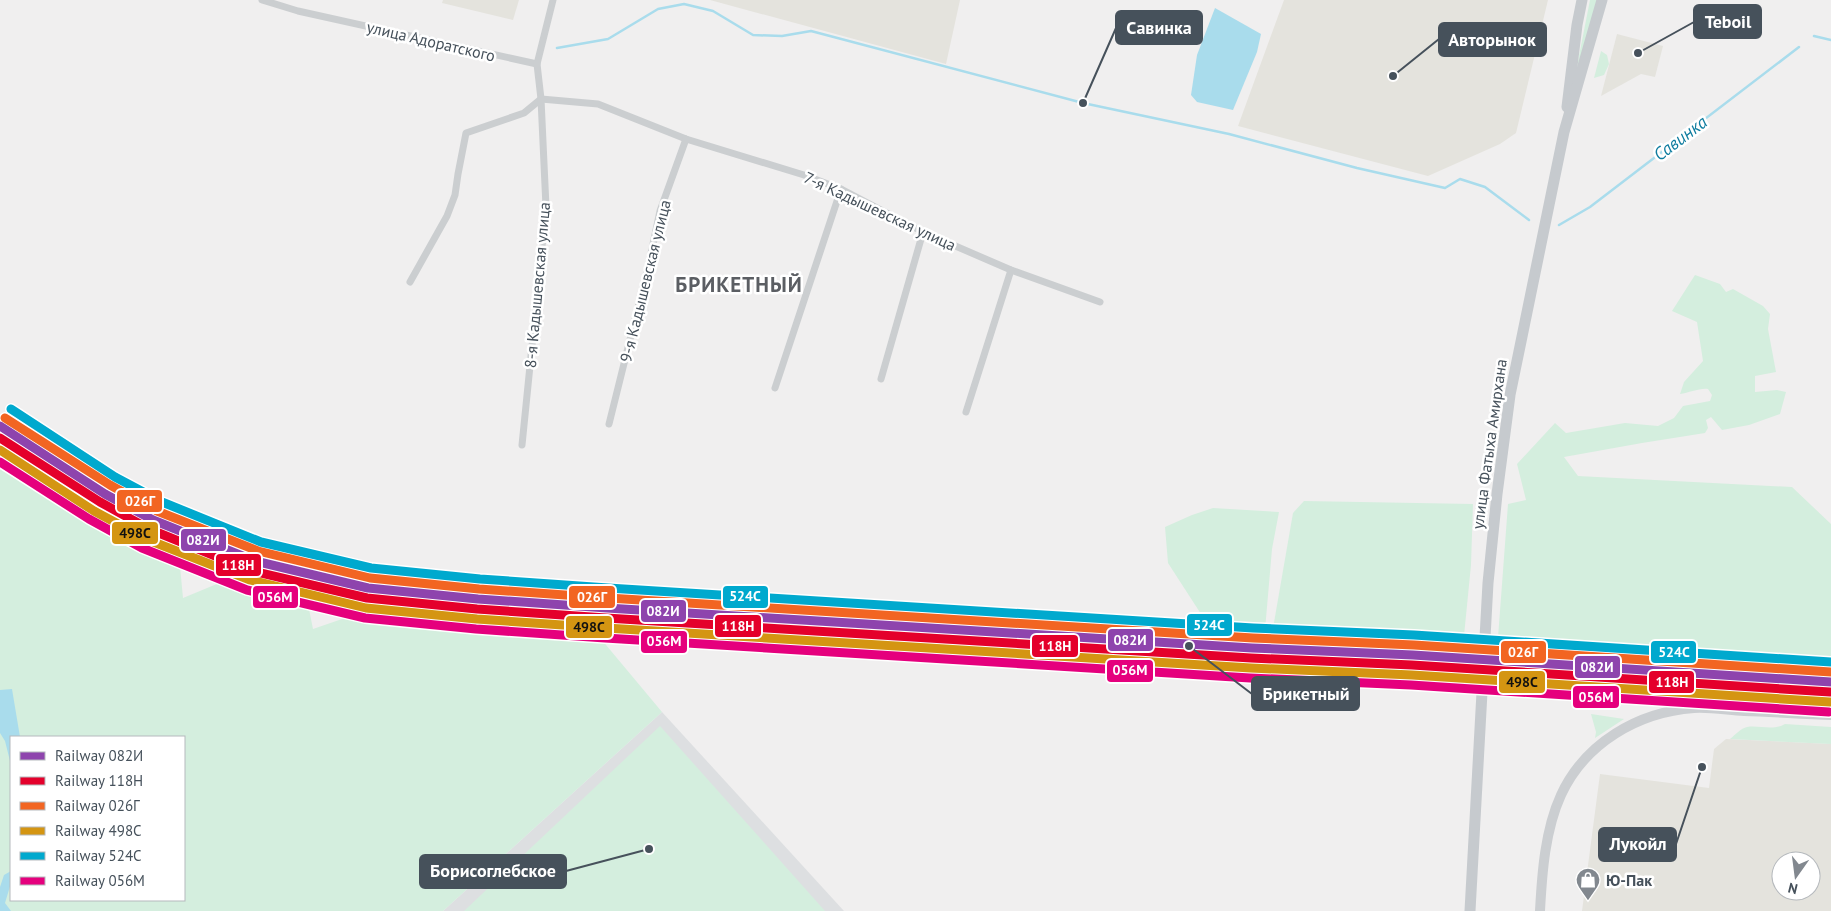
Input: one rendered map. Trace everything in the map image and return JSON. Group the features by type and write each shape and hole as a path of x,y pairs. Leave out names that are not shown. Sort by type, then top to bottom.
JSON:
{"main road":[{"name":"улица Фатыха Амирхана","path":"1470,911 1488,583 1496,494 1510,395 1564,132 1577,25 1582,0"},
{"name":"улица Фатыха Амирхана","path":"1564,132 1576,96 1602,0"},
{"path":"1540,911 1542,880 1551,824 1561,796 1573,773 1581,763 1616,732 1641,719 1670,711 1696,708 1831,715"}],"street":[{"name":"улица Адоратского","path":"262,0 298,11 537,64"},
{"path":"537,64 553,0"},
{"name":"8-я Кадышевская улица","path":"522,445 546,207 541,99 537,64"},
{"path":"410,282 447,216 455,196 466,133 524,112 541,99"},
{"name":"7-я Кадышевская улица","path":"541,99 598,104 686,139 804,175 841,190 923,232 1011,270 1100,302"},
{"name":"9-я Кадышевская улица","path":"608,424 650,263 660,211 686,139"},
{"path":"775,388 841,190"},
{"path":"880,378 923,232"},
{"path":"966,412 1011,270"}],"shaded area":[{"path":"443,0 519,0 513,20 442,3"},
{"path":"710,0 960,0 946,64"},
{"path":"1284,0 1548,0 1516,133 1500,144 1428,176 1238,126"},
{"path":"1617,34 1663,46 1655,77 1641,74 1601,96"},
{"path":"662,712 844,911 443,911"},
{"path":"1726,739 1831,744 1831,911 1582,911 1600,774 1709,788 1714,749"}],"green space":[{"path":"1590,0 1597,0 1580,67 1577,66"},
{"path":"1601,51 1607,55 1609,64 1604,75 1594,78"},
{"path":"1695,275 1720,284 1726,292 1733,289 1763,306 1770,314 1768,329 1776,372 1755,376 1755,392 1777,390 1786,392 1780,414 1749,425 1722,430 1711,417 1706,420 1708,428 1705,433 1564,457 1578,476 1792,487 1831,524 1831,663 1822,666 1497,651 1508,504 1526,500 1517,464 1555,423 1566,433 1625,423 1658,426 1674,418 1683,406 1710,401 1712,395 1708,389 1680,394 1684,382 1703,361 1697,322 1672,311"},
{"path":"0,448 89,506 179,556 183,598 224,581 308,604 313,629 374,608 581,615 662,712 443,911 0,911"},
{"path":"1304,501 1473,504 1471,565 1463,646 1367,644 1272,634 1293,513"},
{"path":"1213,508 1279,512 1272,549 1265,630 1215,624 1201,614 1168,563 1165,527"},
{"path":"1591,714 1624,719 1595,738 1596,732"},
{"path":"1785,724 1831,727 1831,744 1730,739 1740,730 1747,727 1776,727"},
{"path":"660,726 825,911 464,911"}],"water":[{"path":"1215,8 1261,34 1257,52 1233,110 1197,102 1191,95 1197,55"},
{"path":"12,689 20,736 10,736 10,761 5,741 0,733 0,690"},
{"path":"10,872 10,886 5,903 11,911 0,911 0,887 4,875"}],"waterway":[{"name":"Савинка","path":"557,48 608,39 658,9 684,4 713,11 753,35 782,36 811,31 1083,103 1229,134 1357,168 1445,188 1460,179 1485,187 1529,220"},
{"name":"Савинка","path":"1814,36 1831,40"},
{"name":"Савинка","path":"1559,225 1590,207 1799,47"}],"rail line":[{"name":"524С","path":"11,409 115,477 162,502 261,542 371,568 480,579 608,588 1253,628 1414,635 1831,662"},
{"name":"026Г","path":"5,418 110,485 157,511 258,551 370,578 479,589 608,598 1253,638 1414,645 1831,672"},
{"name":"082И","path":"0,426 105,494 153,520 255,561 368,588 478,599 607,608 1252,648 1413,655 1831,682"},
{"name":"118Н","path":"0,438 100,502 149,529 252,571 367,598 477,609 606,618 1251,658 1412,665 1830,692"},
{"name":"498С","path":"0,450 94,511 146,539 250,580 366,608 477,619 606,628 1251,668 1412,675 1830,702"},
{"name":"056М","path":"0,462 89,519 142,548 247,590 365,618 476,629 605,638 1250,678 1411,685 1829,712"}],"place":[{"name":"Teboil","path":"1638,53"},
{"name":"Авторынок","path":"1393,76"},
{"name":"Савинка","path":"1083,103"},
{"name":"Брикетный","path":"1189,646"},
{"name":"Лукойл","path":"1702,767"},
{"name":"Борисоглебское","path":"649,849"},
{"name":"Ю-Пак","path":"1588,901"}],"district":[{"name":"БРИКЕТНЫЙ","path":"739,284"}]}
